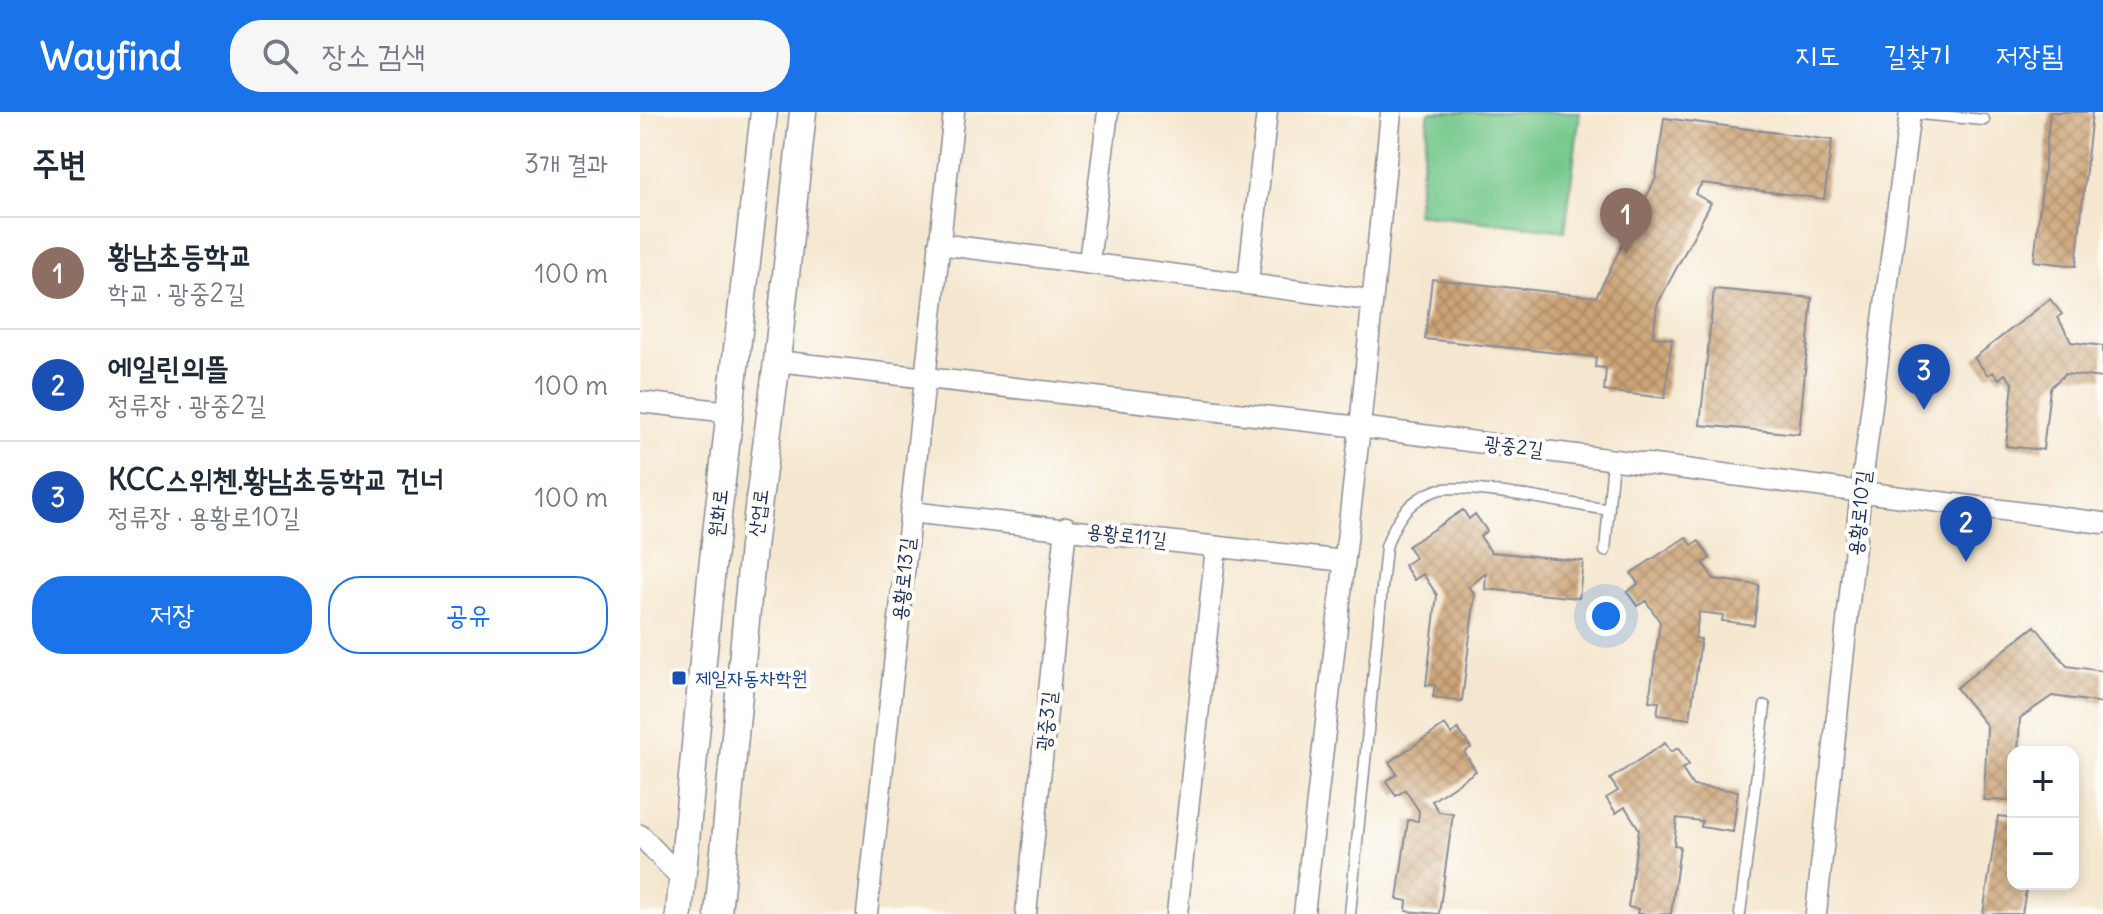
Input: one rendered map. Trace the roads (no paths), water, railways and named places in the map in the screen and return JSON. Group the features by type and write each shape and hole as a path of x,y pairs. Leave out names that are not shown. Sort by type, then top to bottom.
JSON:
{"street":[{"name":"원화로","path":"679,914 764,112"},
{"name":"산업로","path":"718,914 753,547 777,361 803,112"},
{"name":"용황로13길","path":"867,914 954,112"},
{"path":"1089,262 1108,112"},
{"path":"1248,282 1267,112"},
{"path":"1304,914 1360,427 1370,300 1391,112"},
{"name":"용황로10길","path":"1816,914 1861,490 1910,113"},
{"path":"939,244 1370,300"},
{"name":"광중2길","path":"777,361 1360,427 2103,523"},
{"path":"640,402 730,412"},
{"name":"용황로11길","path":"910,512 1066,527 1344,561"},
{"name":"광중3길","path":"1026,914 1066,527"},
{"path":"1177,914 1216,547"},
{"path":"640,835 682,879"}],"lane":[{"path":"1910,113 1984,120"},
{"path":"1605,551 1613,459"},
{"path":"1350,914 1386,547 1394,522 1422,497 1452,487 1609,510"},
{"path":"1740,914 1765,706"}],"place":[{"name":"황남초등학교","path":"1626,254"},
{"name":"KCC스위첸.황남초등학교 건너","path":"1924,410"},
{"name":"에일린의뜰","path":"1966,562"},
{"name":"제일자동차학원","path":"679,678"}]}
